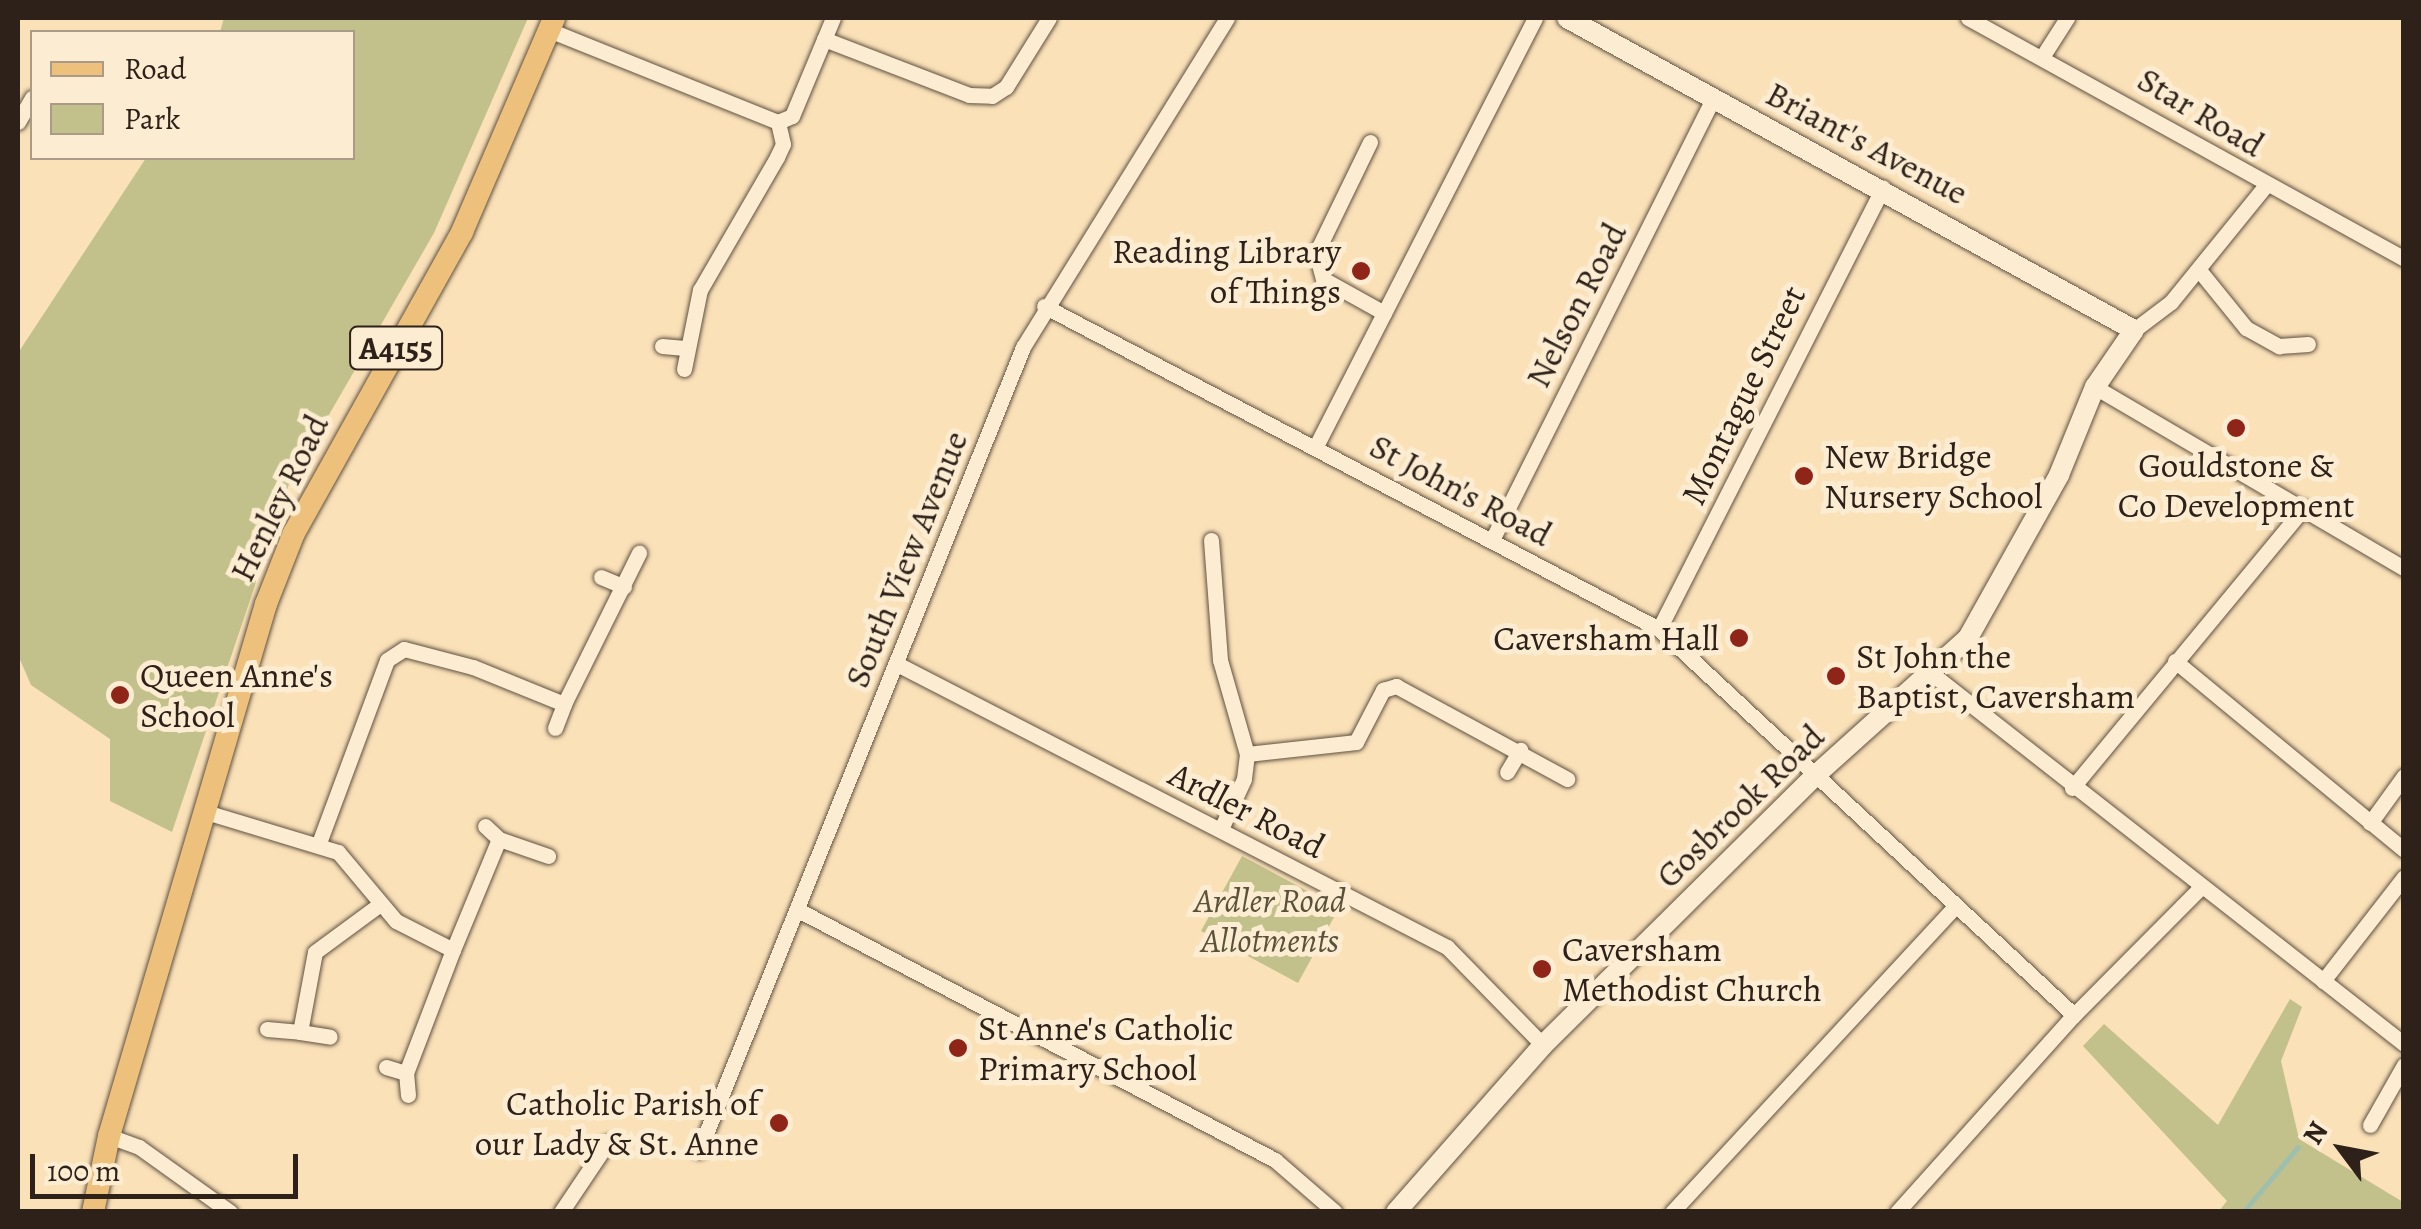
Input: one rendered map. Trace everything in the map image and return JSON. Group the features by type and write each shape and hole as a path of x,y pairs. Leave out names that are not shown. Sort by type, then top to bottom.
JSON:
{"main road":[{"name":"Briant's Avenue","path":"1567,18 1883,188 2134,330"},
{"name":"Henley Road","path":"94,1212 108,1136 266,604 294,533 462,232 551,24"},
{"name":"Gosbrook Road","path":"1396,1212 1542,1045 1817,774 1968,638 2004,583 2094,387 2134,330"}],"street":[{"path":"551,24 778,122 792,116 833,18"},
{"path":"824,39 969,95 992,96 1006,87 1049,18"},
{"name":"South View Avenue","path":"700,1151 1044,306 1226,18"},
{"path":"1316,448 1535,18"},
{"name":"Star Road","path":"1968,18 2044,54 2266,186 2404,259"},
{"path":"2044,54 2067,18"},
{"name":"Nelson Road","path":"1492,540 1714,97"},
{"path":"684,369 685,348 716,254 783,144 778,122"},
{"path":"1370,142 1316,254 1323,279 1384,313"},
{"name":"Gosbrook Road","path":"2134,330 2199,270 2266,186"},
{"name":"Montague Street","path":"1658,628 1883,188"},
{"path":"2199,270 2246,328 2280,346 2308,344"},
{"name":"St John's Road","path":"1044,306 1658,628 2074,1015"},
{"path":"662,346 685,348"},
{"path":"2094,387 2404,568"},
{"path":"2072,788 2304,508"},
{"path":"1211,540 1220,660 1247,754 1222,829"},
{"path":"556,728 564,704 639,553"},
{"path":"601,577 624,587"},
{"path":"319,843 386,660 404,649 473,667 564,704"},
{"path":"2175,661 2404,850"},
{"name":"Ardler Road","path":"897,664 1447,947 1542,1045"},
{"path":"1932,674 2199,889 2404,1044"},
{"path":"1247,754 1356,742 1383,690 1396,686 1568,779"},
{"path":"1507,772 1520,750"},
{"path":"2370,823 2404,776"},
{"path":"206,812 319,843 370,883 380,904 396,921 453,950"},
{"path":"485,826 499,840 548,856"},
{"path":"408,1095 406,1072 499,840"},
{"path":"2323,981 2404,877"},
{"path":"1897,1212 2074,1015 2199,889"},
{"path":"300,1032 315,952 380,904"},
{"path":"1672,1212 1955,906"},
{"path":"798,910 1275,1160 1335,1212"},
{"path":"267,1029 330,1038"},
{"path":"2370,1125 2404,1065"},
{"path":"386,1067 406,1072"},
{"path":"108,1136 140,1148 230,1212"},
{"path":"561,1212 608,1142"}],"green space":[{"name":"Queen Anne's School","path":"224,18 528,18 434,233 289,484 172,832 110,801 110,739 31,685 18,655 18,353 145,160 355,160 355,30 221,30"},
{"name":"Ardler Road Allotments","path":"1242,856 1339,908 1298,983 1201,931"},
{"path":"2290,999 2302,1007 2281,1061 2299,1139 2403,1202 2403,1211 2219,1211 2227,1201 2083,1046 2104,1024 2218,1125"}],"waterway":[{"path":"2243,1212 2298,1147"}],"place":[{"name":"Reading Library of Things","path":"1361,271"},
{"name":"Gouldstone & Co Development","path":"2236,428"},
{"name":"New Bridge Nursery School","path":"1804,476"},
{"name":"Caversham Hall","path":"1739,638"},
{"name":"St John the Baptist, Caversham","path":"1836,676"},
{"name":"Queen Anne's School","path":"120,695"},
{"name":"Caversham Methodist Church","path":"1542,969"},
{"name":"St Anne's Catholic Primary School","path":"958,1048"},
{"name":"Catholic Parish of our Lady & St. Anne","path":"779,1123"}]}
